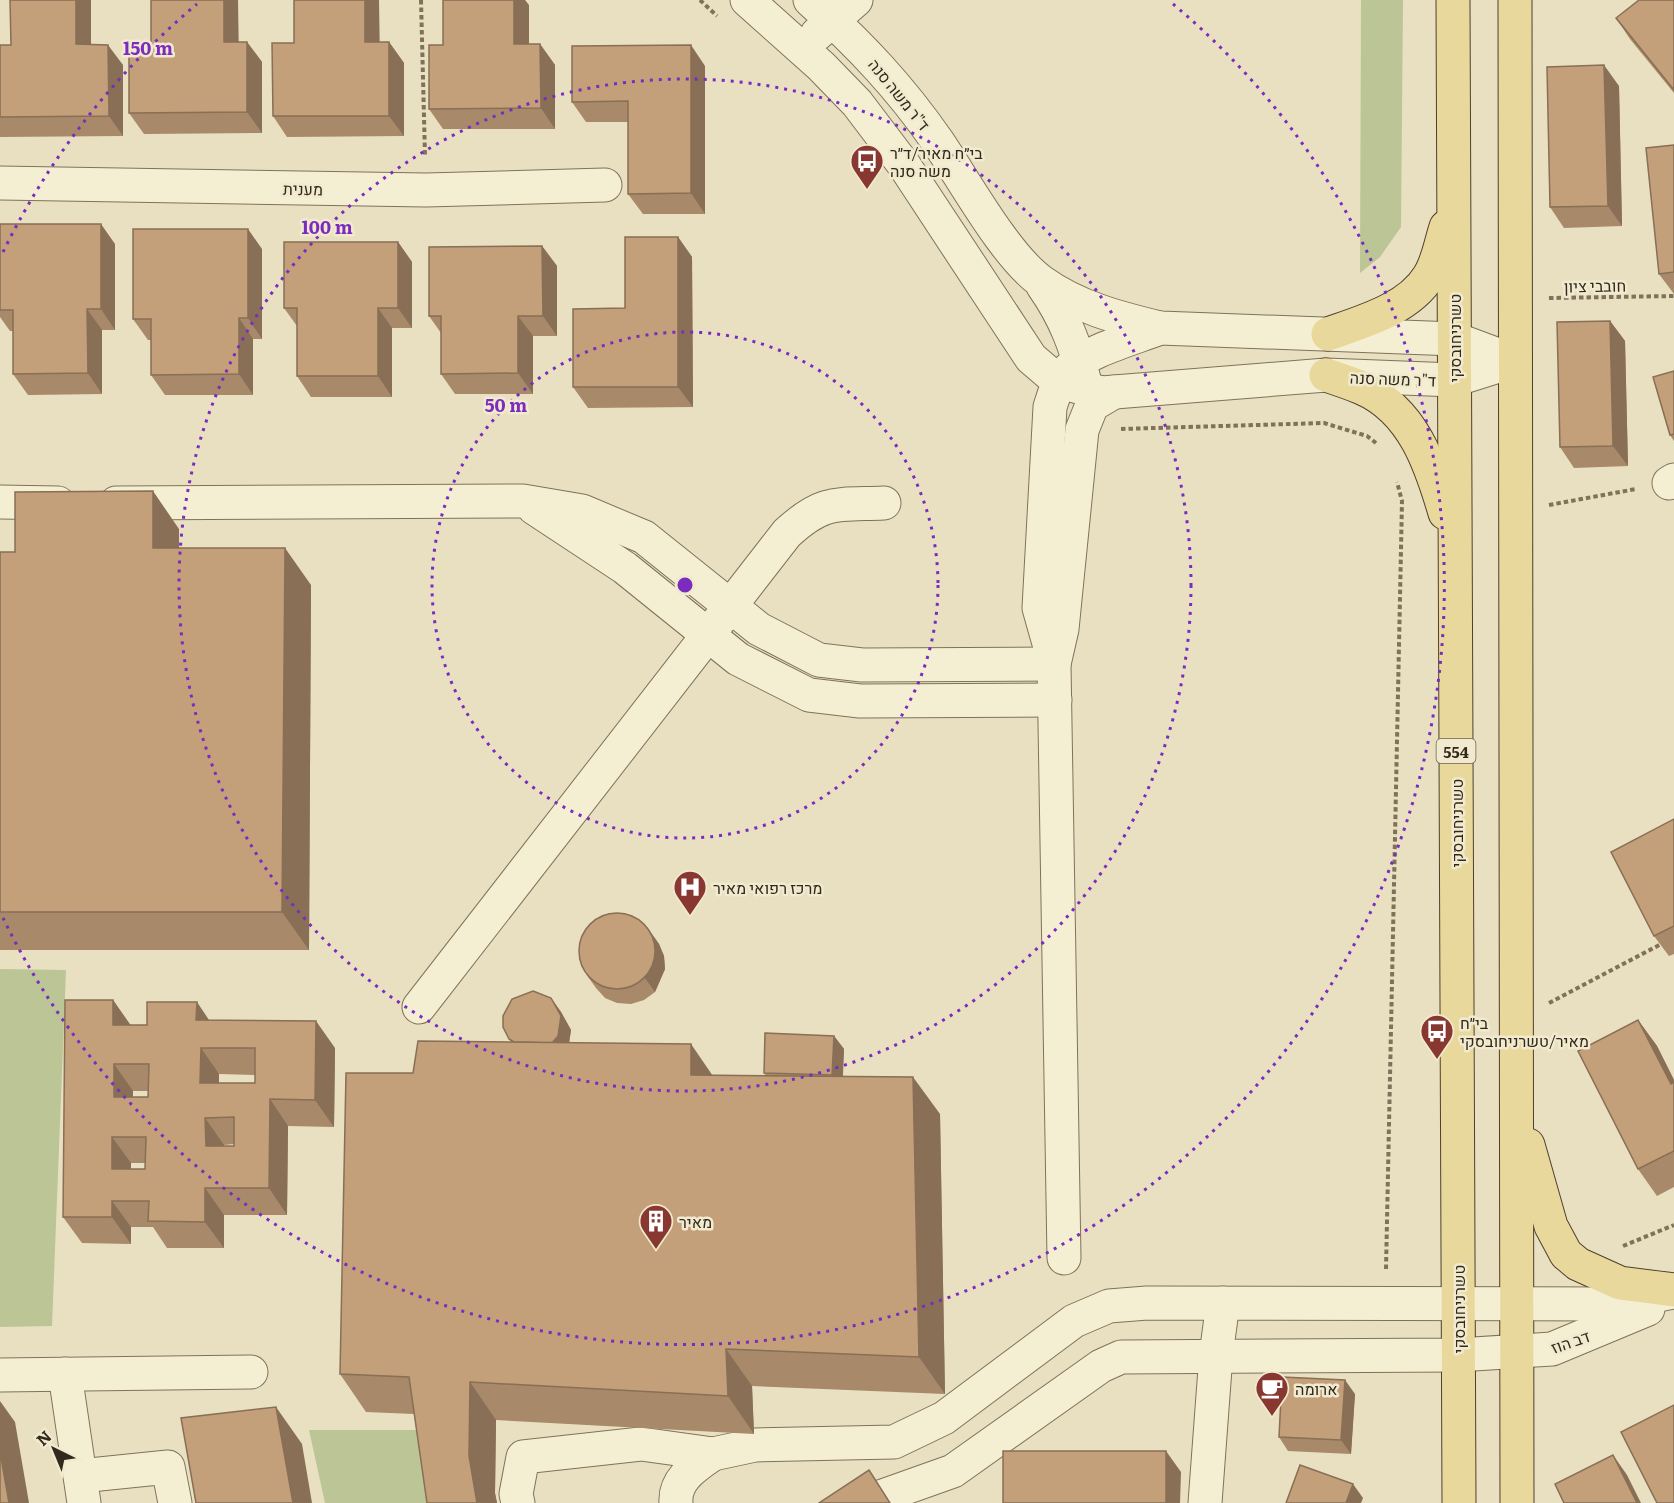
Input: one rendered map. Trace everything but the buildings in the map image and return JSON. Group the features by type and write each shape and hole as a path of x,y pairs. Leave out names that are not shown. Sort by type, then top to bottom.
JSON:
{"main road":[{"name":"טשרניחובסקי","path":"1453,0 1459,1503"},
{"path":"1515,0 1517,1503"},
{"path":"1328,334 1367,320 1415,293 1430,275 1454,202"},
{"path":"1326,375 1364,388 1385,404 1422,445 1433,472 1455,550"},
{"path":"1517,1106 1551,1226 1566,1254 1578,1264 1620,1283 1674,1291"}],"street":[{"path":"747,0 801,48 857,103 904,165 1031,358 1086,393"},
{"path":"801,48 833,7"},
{"name":"ד\"ר משה סנה","path":"833,7 938,141 999,234 1039,281 1071,300 1115,317 1160,328 1455,339 1514,361"},
{"name":"מענית","path":"0,183 426,190 605,185"},
{"path":"1039,281 1060,310 1086,393 1062,628 1054,664 1064,1258"},
{"path":"1054,664 1039,608 1050,407 1086,393 1160,328"},
{"name":"ד\"ר משה סנה","path":"1086,393 1326,375 1454,380 1514,361"},
{"path":"0,502 523,501 582,511 644,537 759,629 819,660 862,665 1054,664"},
{"path":"523,501 625,568 738,659 809,695 860,701 1054,700"},
{"path":"419,1007 731,607 767,555 808,513 828,505 884,503"},
{"name":"דב הוז","path":"713,1454 755,1444 894,1442 944,1418 1074,1321 1109,1306 1458,1302 1612,1304 1674,1291"},
{"name":"דב הוז","path":"863,1503 952,1471 1101,1366 1121,1357 1458,1355 1552,1349 1674,1297"},
{"path":"1205,1503 1216,1355 1223,1303"},
{"path":"0,1375 251,1372"},
{"path":"65,1374 82,1489 168,1467 175,1503"},
{"path":"518,1503 516,1494 523,1457 641,1444 713,1454"},
{"path":"676,1503 675,1494 687,1473 713,1454"}],"path":[{"path":"421,0 426,190"},
{"path":"700,0 725,24"},
{"name":"חובבי ציון","path":"1515,298 1674,296"},
{"path":"1086,393 1324,423 1366,436 1381,447"},
{"path":"1385,1303 1402,501 1394,471"},
{"path":"1515,511 1672,482"},
{"path":"1517,1020 1674,937"},
{"path":"1578,1264 1674,1225"}],"green space":[{"path":"1361,0 1403,0 1401,227 1380,257 1360,273"},
{"path":"0,969 66,970 52,1326 0,1327"},
{"path":"309,1430 421,1430 433,1503 325,1503"}],"place":[{"name":"בי״ח מאיר/ד״ר משה סנה","path":"867,190"},
{"name":"מרכז רפואי מאיר","path":"690,916"},
{"name":"בי״ח מאיר/טשרניחובסקי","path":"1437,1060"},
{"name":"מאיר","path":"656,1250"},
{"name":"ארומה","path":"1272,1417"}]}
